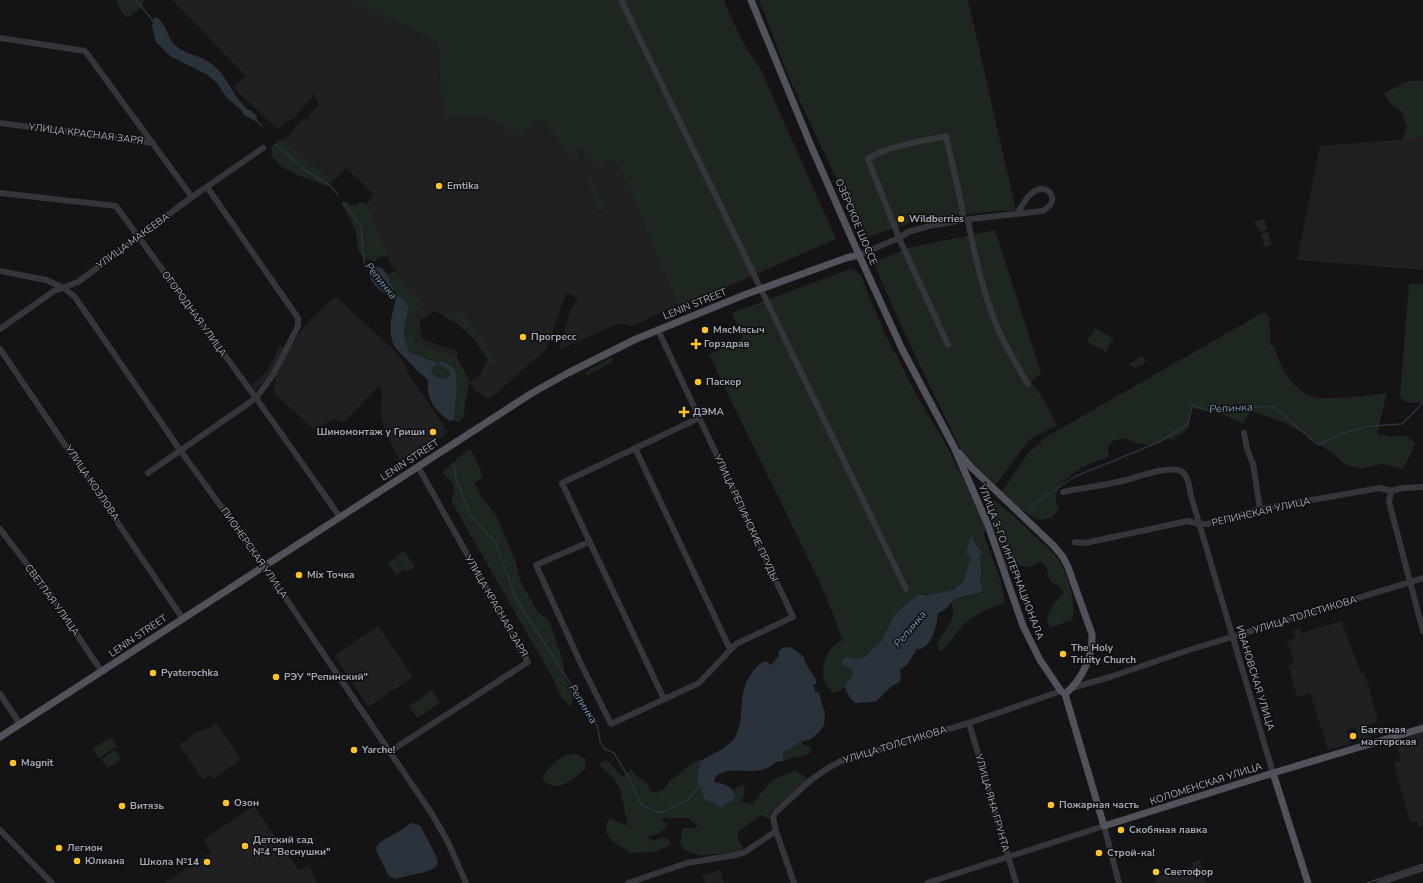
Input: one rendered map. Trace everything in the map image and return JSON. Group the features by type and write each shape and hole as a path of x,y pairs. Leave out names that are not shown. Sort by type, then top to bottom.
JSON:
{"main road":[{"name":"ОЗЁРСКОЕ ШОССЕ","path":"751,0 812,148 859,255 902,349 954,447"},
{"name":"LENIN STREET","path":"0,737 532,393 616,348 658,330 760,289 859,255"},
{"name":"УЛИЦА 3-ГО ИНТЕРНАЦИОНАЛА","path":"954,447 972,468 1049,541 1063,557 1075,583 1092,634 1092,646 1088,660 1081,674 1072,688 1063,692"},
{"name":"УЛИЦА 3-ГО ИНТЕРНАЦИОНАЛА","path":"954,447 988,525 1022,626 1040,660 1063,692 1104,826"},
{"name":"КОЛОМЕНСКАЯ УЛИЦА","path":"1104,826 1423,728"},
{"name":"ИВАНОВСКАЯ УЛИЦА","path":"1273,773 1308,883"}],"street":[{"path":"621,0 906,589"},
{"path":"0,38 85,51 153,143"},
{"name":"УЛИЦА КРАСНАЯ ЗАРЯ","path":"0,123 153,143 192,197"},
{"path":"948,345 900,238 868,159 873,155 892,148 946,136 965,220 995,324 1012,358 1028,384"},
{"name":"УЛИЦА МАКЕЕВА","path":"0,329 54,291 78,282 207,186 263,148"},
{"path":"148,473 256,398 273,375 298,326 298,318 207,186"},
{"path":"859,255 900,238 908,232 929,226 965,220 1042,211 1049,208 1053,202 1053,196 1049,190 1045,188 1038,189 1031,193 1016,214"},
{"name":"ОГОРОДНАЯ УЛИЦА","path":"0,193 116,206 256,398 340,517"},
{"name":"ПИОНЕРСКАЯ УЛИЦА","path":"0,271 46,280 64,288 75,297 180,450 264,566 437,822 458,863 466,883"},
{"path":"658,330 699,418 562,484 664,699"},
{"name":"УЛИЦА КОЗЛОВА","path":"0,349 183,618"},
{"name":"УЛИЦА РЕПИНСКИЕ ПРУДЫ","path":"589,542 536,565 581,664 611,724 699,683 736,644 793,617 699,418"},
{"path":"1244,433 1247,449 1253,464 1260,509"},
{"path":"635,448 730,650"},
{"name":"УЛИЦА КРАСНАЯ ЗАРЯ","path":"389,752 528,662 418,467"},
{"name":"ИВАНОВСКАЯ УЛИЦА","path":"1063,492 1119,482 1156,472 1174,470 1182,472 1187,478 1232,637 1273,773"},
{"name":"РЕПИНСКАЯ УЛИЦА","path":"1075,542 1085,543 1188,521 1208,524 1260,509 1380,488 1391,491 1402,488 1423,487"},
{"path":"1391,491 1389,502 1423,630"},
{"name":"СВЕТЛАЯ УЛИЦА","path":"0,529 47,590 102,672"},
{"name":"УЛИЦА ТОЛСТИКОВА","path":"1072,688 1110,677 1186,651 1423,578"},
{"name":"УЛИЦА ТОЛСТИКОВА","path":"794,883 776,831 773,817 776,812 812,779 841,761 969,723 1063,692"},
{"path":"0,694 20,724"},
{"name":"УЛИЦА ЯНА ГРУНТА","path":"969,723 1016,883"},
{"name":"КОЛОМЕНСКАЯ УЛИЦА","path":"927,883 1104,826"},
{"name":"УЛИЦА 3-ГО ИНТЕРНАЦИОНАЛА","path":"1104,826 1120,883"},
{"path":"0,830 52,883"},
{"path":"628,883 687,863 736,855 745,852 776,831"},
{"path":"1379,883 1423,868"}],"shaded area":[{"path":"116,0 144,0 142,7 128,18 122,13"},
{"path":"172,0 349,0 437,42 444,117 485,117 520,138 539,119 577,161 587,178 596,209 592,216 606,208 585,173 576,150 581,147 604,162 615,161 627,184 678,304 632,327 620,323 559,350 570,311 577,299 566,293 547,348 496,394 487,399 475,391 470,382 481,374 488,359 474,339 458,324 435,311 420,320 422,339 457,351 457,357 416,344 415,313 425,304 391,265 367,204 373,194 346,168 333,181 284,140 302,120 309,118 311,111 319,106 315,94 293,119 285,122 278,130 234,88 245,75"},
{"path":"349,0 724,0 744,44 760,68 836,239 679,308 627,184 615,161 604,162 599,166 585,154 581,147 576,150 585,173 588,173 606,208 591,216 596,208 587,178 577,161 539,119 520,138 485,117 444,117 437,42"},
{"path":"759,0 968,0 1016,210 952,215 913,222 864,238 790,80"},
{"path":"1408,81 1423,81 1423,138 1402,140 1407,127 1401,111 1390,103 1384,93"},
{"path":"1423,138 1423,270 1297,260 1320,146"},
{"path":"279,140 284,140 333,181 325,186 291,172 281,166 271,154 272,146"},
{"path":"344,201 355,206 360,202 367,204 388,256 380,257 376,261 366,260 358,251 356,231 341,203"},
{"path":"1264,219 1267,229 1260,232 1254,222"},
{"path":"995,230 1041,373 1031,382 1042,397 1057,425 1029,440 994,487 961,450 909,343 873,262 912,247"},
{"path":"1268,232 1272,245 1265,247 1261,234"},
{"path":"850,269 857,271 862,277 885,333 917,396 945,443 967,486 986,528 984,535 1001,582 1005,603 974,616 959,630 947,646 940,652 937,643 952,618 953,608 951,602 981,592 980,556 983,552 971,537 971,559 961,583 955,589 932,594 919,594 910,601 895,614 880,643 867,655 860,658 846,657 846,667 853,671 852,675 840,692 833,693 827,686 823,676 824,664 829,652 842,640 832,611 818,579 709,355 743,338 732,313"},
{"path":"397,272 425,304 415,313 416,343 457,357 470,382 465,401 464,416 460,422 454,420 457,383 448,364 441,361 439,364 409,352 404,335 405,323 408,316 403,299 395,295 387,274"},
{"path":"1409,284 1423,284 1423,403 1406,402 1400,396"},
{"path":"336,297 395,351 403,361 408,373 448,432 400,461 385,432 381,414 382,392 379,386 344,422 333,420 313,429 273,392 278,368 292,343 308,322"},
{"path":"453,310 463,314 482,336 484,343 495,359 496,365 489,363 488,365 490,370 484,376 481,374 488,359 474,339 458,324 443,315 448,311"},
{"path":"1264,312 1269,316 1271,345 1274,345 1283,369 1298,389 1315,398 1365,396 1387,393 1377,434 1407,436 1415,444 1403,469 1382,464 1362,468 1347,466 1332,453 1297,429 1278,420 1250,411 1243,424 1220,413 1190,408 1188,429 1173,439 1166,439 1155,445 1136,443 1125,438 1113,441 1108,447 1109,457 1086,465 1063,483 1056,494 1056,501 1059,509 1052,518 1039,520 1018,508 1002,492 1027,454 1037,445 1042,443 1040,441 1044,438"},
{"path":"1095,328 1113,338 1106,352 1087,342"},
{"path":"280,345 284,348 272,375 254,391 250,386 267,371"},
{"path":"1142,356 1146,362 1136,368 1131,367 1129,364"},
{"path":"611,358 613,359 612,362 588,375 585,374 586,371"},
{"path":"436,365 442,366 450,371 450,375 447,378 439,378 434,375 430,372"},
{"path":"470,448 483,476 475,483 481,497 496,515 516,562 520,580 538,612 549,620 561,655 566,681 574,692 571,707 561,697 553,679 451,501 454,488 442,472"},
{"path":"990,500 994,500 1006,509 1056,556 1064,569 1070,587 1073,606 1072,620 1050,628 1048,623 1049,613 1051,608 1064,592 1058,585 1051,582 1048,576 1047,568 1041,562 1030,567 1013,565 1006,570 1004,557 988,512 987,505"},
{"path":"404,551 415,567 406,572 396,556"},
{"path":"396,558 404,570 396,575 388,563"},
{"path":"1341,621 1361,673 1365,673 1378,721 1368,725 1371,738 1360,741 1355,728 1347,730 1351,744 1328,750 1310,693 1297,697 1288,665 1294,663 1287,641 1296,638 1293,630 1300,628 1302,633"},
{"path":"378,626 413,677 368,707 334,656"},
{"path":"432,690 440,703 417,718 409,706"},
{"path":"216,723 241,759 213,779 210,775 203,780 179,745 195,733 211,727"},
{"path":"1423,732 1423,825 1418,827 1417,821 1410,823 1394,763 1401,761 1395,740"},
{"path":"111,737 117,746 99,758 93,749"},
{"path":"802,741 803,744 811,748 811,751 804,756 783,761 783,753"},
{"path":"115,750 121,759 108,768 101,759"},
{"path":"577,754 585,759 585,769 570,781 559,786 553,786 547,784 542,779 549,768 559,759 568,755"},
{"path":"605,760 623,776 631,769 638,777 648,784 650,791 657,793 667,786 669,781 685,768 696,761 702,760 700,763 697,782 701,788 704,799 723,806 726,805 735,794 734,790 743,784 745,791 741,802 753,804 773,780 795,770 808,779 802,786 771,811 769,819 761,815 738,832 738,839 744,848 737,852 732,854 693,854 683,849 680,842 683,828 695,828 698,825 688,818 664,818 661,819 667,826 658,834 647,836 651,840 655,841 661,838 666,838 670,840 671,845 655,852 631,853 612,841 606,832 607,822 610,818 628,826 620,789 614,779 599,765"},
{"name":"Детский сад №4 \"Веснушки\"","path":"254,806 299,871 309,865 317,883 165,883 211,852 203,840"},
{"path":"1200,860 1205,883 1153,883 1156,882 1155,877 1193,867 1192,862"},
{"path":"720,870 724,883 705,883 702,875"}],"water":[{"path":"157,17 176,46 215,66 244,106 255,114 257,121 244,115 241,110 226,97 217,83 206,74 170,56 156,42 152,26 154,18"},
{"path":"372,266 382,268 387,274 395,294 406,303 408,307 404,333 409,352 439,364 441,361 453,368 457,380 454,420 450,421 436,409 428,393 428,381 393,344 391,323 395,295 393,298 390,297 374,284 370,275","holes":["436,365 442,366 450,371 450,375 447,378 438,377 431,372 433,367"]},
{"path":"971,536 983,552 980,556 981,592 956,599 947,608 938,613 933,636 926,645 917,649 907,665 900,670 901,676 899,683 893,685 875,702 855,703 850,698 844,686 852,675 853,671 842,664 843,659 846,657 860,658 867,655 880,643 895,614 919,594 927,595 954,590 963,581 971,558 966,553"},
{"path":"789,647 804,657 806,664 816,680 817,683 813,685 815,691 819,693 825,713 824,725 811,739 802,741 783,753 783,761 776,762 762,770 729,771 715,777 714,782 727,785 734,791 735,794 732,801 721,807 704,799 701,788 697,782 700,763 702,760 725,747 735,737 740,721 745,687 748,678 754,670 759,664 766,661 771,665 778,657 779,651 782,648"},
{"path":"411,823 421,827 436,855 437,865 430,870 396,879 389,876 376,850 377,846 380,842"}],"waterway":[{"name":"Репинка","path":"136,0 154,22"},
{"name":"Репинка","path":"256,120 262,126"},
{"name":"Репинка","path":"276,145 305,170 331,186 338,195"},
{"name":"Репинка","path":"343,202 361,226 364,263 371,269"},
{"name":"Репинка","path":"1028,508 1074,477 1159,442 1188,424 1192,405 1210,411 1273,406 1318,445 1343,433 1369,426 1402,424 1423,403"},
{"name":"Репинка","path":"454,464 456,478 470,515 496,543 515,597 598,727 600,742 605,749 614,753 629,778 641,804 660,813 688,800 700,785"}],"tram line":[{"path":"1367,883 1423,864"}],"place":[{"name":"Emtika","path":"439,186"},
{"name":"Wildberries","path":"901,219"},
{"name":"МясМясыч","path":"705,330"},
{"name":"Прогресс","path":"523,337"},
{"name":"Горздрав","path":"696,344"},
{"name":"Паскер","path":"698,382"},
{"name":"ДЭМА","path":"684,412"},
{"name":"Шиномонтаж у Гриши","path":"433,432"},
{"name":"Mix Точка","path":"299,575"},
{"name":"The Holy Trinity Church","path":"1063,654"},
{"name":"Pyaterochka","path":"153,673"},
{"name":"РЭУ \"Репинский\"","path":"276,677"},
{"name":"Багетная мастерская","path":"1353,736"},
{"name":"Yarche!","path":"354,750"},
{"name":"Magnit","path":"13,763"},
{"name":"Озон","path":"226,803"},
{"name":"Пожарная часть","path":"1051,805"},
{"name":"Витязь","path":"122,806"},
{"name":"Скобяная лавка","path":"1121,830"},
{"name":"Детский сад №4 \"Веснушки\"","path":"245,846"},
{"name":"Легион","path":"59,848"},
{"name":"Строй-ка!","path":"1099,853"},
{"name":"Юлиана","path":"77,861"},
{"name":"Школа №14","path":"207,862"},
{"name":"Светофор","path":"1156,872"}]}
